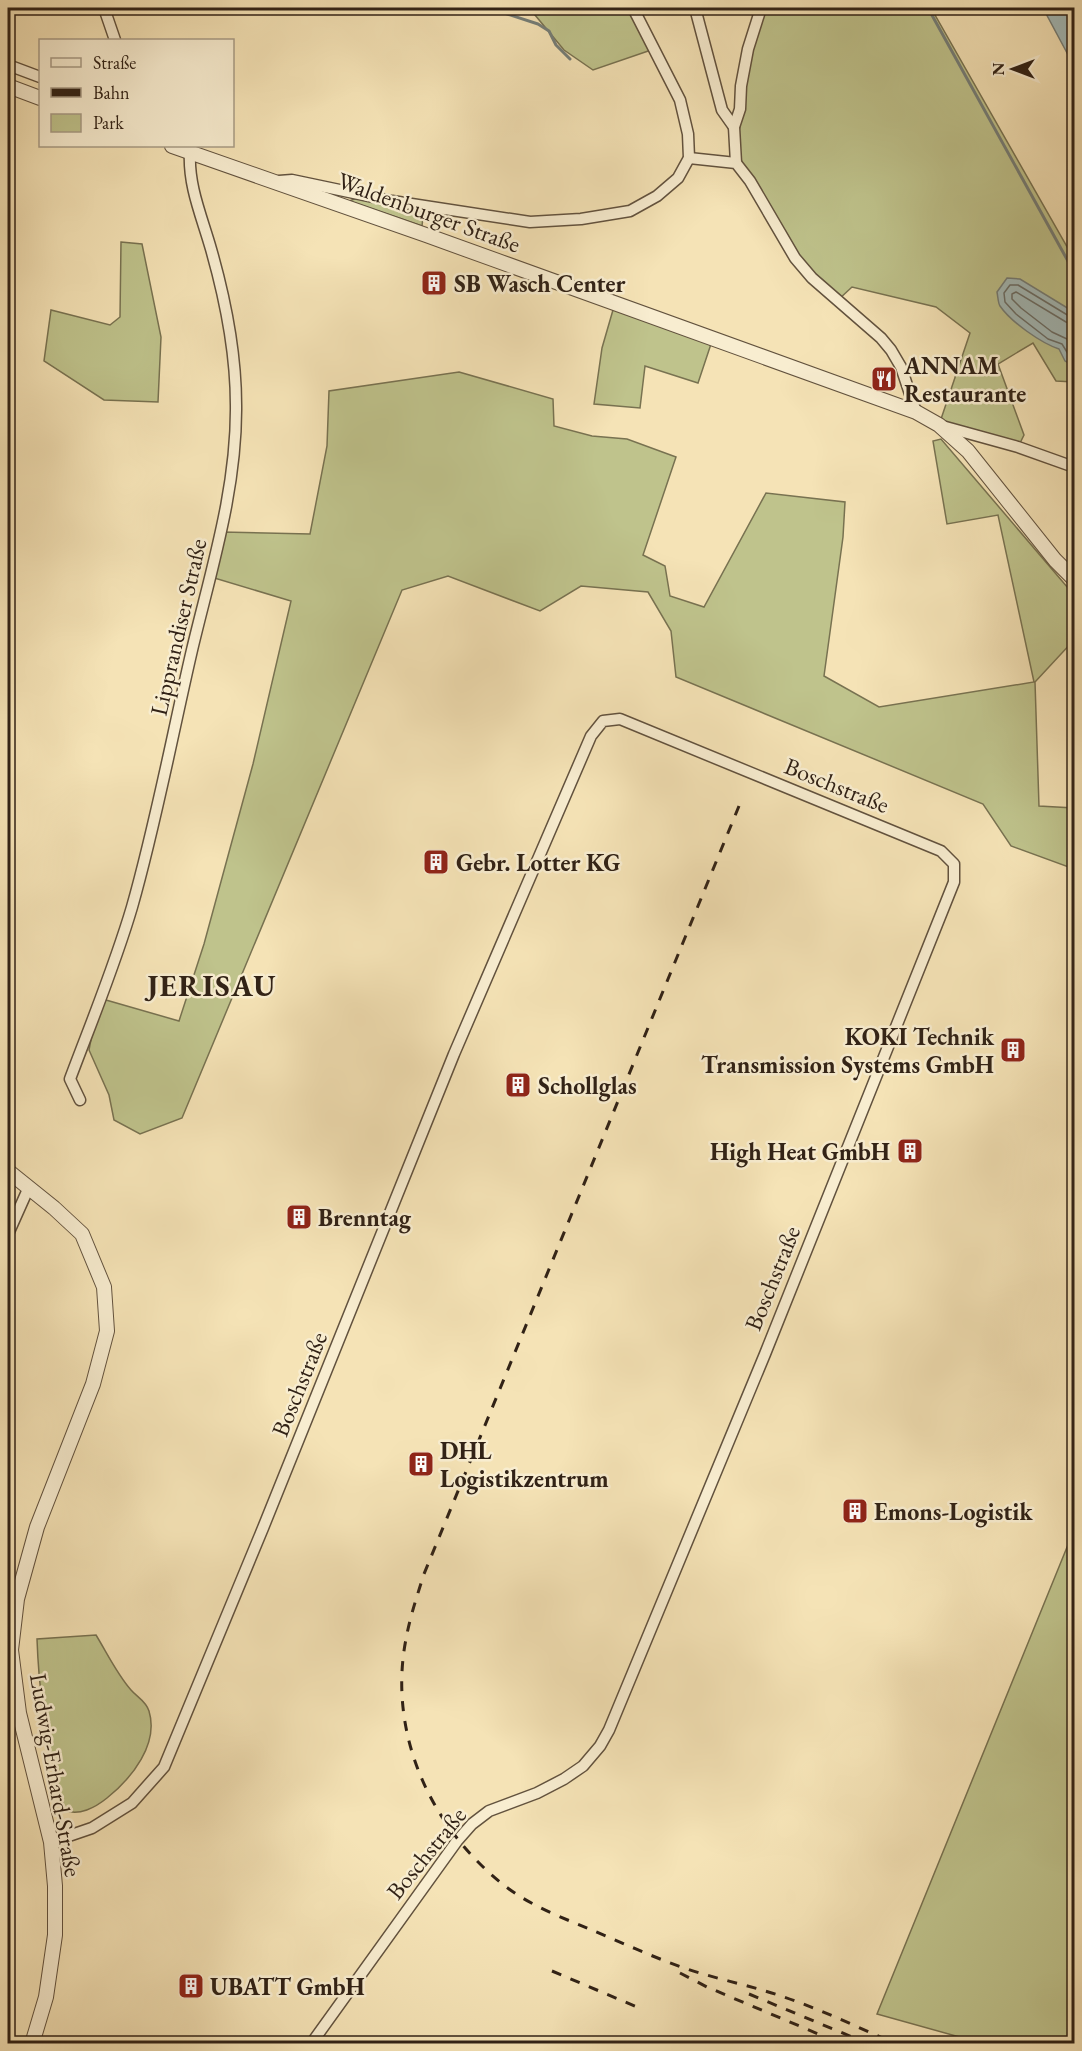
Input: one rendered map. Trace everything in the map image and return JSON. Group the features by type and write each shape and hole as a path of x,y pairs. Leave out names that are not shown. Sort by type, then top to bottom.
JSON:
{"street":[{"path":"104,8 116,39"},
{"path":"275,182 292,180 392,201 530,222 581,219 630,211 657,196 678,178 689,158 688,134 680,100 633,8"},
{"path":"695,8 722,110 734,127"},
{"path":"761,8 748,49 741,86 740,109 734,127 736,163 750,181 795,258 812,278 881,338 891,350 901,367 916,412"},
{"path":"8,65 39,77"},
{"path":"8,86 39,98"},
{"name":"Waldenburger Straße","path":"187,149 916,412 939,425 968,451 1055,560 1074,579"},
{"name":"Lipprandiser Straße","path":"80,1100 70,1079 131,909 156,815 192,649 222,532 234,447 236,404 228,329 212,251 191,185 187,149"},
{"path":"689,158 736,163"},
{"name":"Waldenburger Straße","path":"939,425 1018,447 1074,467"},
{"name":"Boschstraße","path":"51,1842 92,1828 132,1803 164,1767 264,1528 454,1054 591,736 603,721 620,718 941,850 954,864 954,882 765,1354 609,1730 600,1746 583,1766 537,1793 489,1811 472,1824 402,1915 311,2043"},
{"name":"Ludwig-Erhard-Straße","path":"8,1171 82,1234 104,1287 107,1331 93,1384 37,1527 16,1599 11,1650 19,1713 51,1842 55,1886 55,1935 46,1997 32,2043"},
{"path":"8,1234 29,1187"}],"green space":[{"path":"543,8 633,8 654,49 593,70 564,50 535,15"},
{"path":"761,8 931,8 1074,259 1074,382 1056,381 1033,343 998,364 1024,435 1018,447 939,425 970,333 936,307 852,287 838,300 812,278 736,163 740,109"},
{"path":"360,197 424,208 422,226 349,201"},
{"path":"121,242 142,244 161,337 158,402 104,400 44,361 51,310 110,325 120,317"},
{"path":"615,303 713,338 698,383 645,366 640,408 594,404 602,348"},
{"path":"459,372 553,399 554,426 592,436 627,439 676,457 643,555 665,566 670,596 704,607 766,493 845,502 843,537 824,676 879,707 1034,682 998,515 947,524 933,441 941,439 1074,595 1074,640 1035,682 1039,806 1074,808 1074,869 1011,846 983,804 676,677 671,631 648,592 581,586 540,611 448,576 402,590 182,1118 140,1134 114,1120 109,1095 89,1050 99,998 179,1021 204,944 253,764 291,601 211,577 222,532 310,534 327,446 329,391"},
{"path":"1074,1530 1074,2043 981,2043 877,2014"},
{"path":"96,1635 121,1677 148,1708 151,1723 150,1736 147,1748 126,1781 92,1808 81,1812 70,1812 65,1810 49,1747 42,1704 37,1639"}],"water":[{"path":"1043,8 1074,8 1074,66"},
{"path":"1007,278 1020,279 1074,312 1074,366 1065,361 1059,349 1027,331 1011,319 1000,306 997,292"}],"waterway":[{"path":"489,8 538,24 549,31 556,45 570,59"},
{"path":"928,8 1074,272"}],"railway":[{"path":"739,806 424,1574 406,1639 402,1675 403,1711 410,1746 422,1779 438,1810 458,1840 482,1866 519,1896 551,1913 663,1960 698,1973 793,2000 896,2044"},
{"path":"552,1971 637,2007"},
{"path":"680,1973 707,1987 842,2044"},
{"path":"749,1994 869,2044"}],"place":[{"name":"SB Wasch Center","path":"434,283"},
{"name":"ANNAM Restaurante","path":"884,379"},
{"name":"Gebr. Lotter KG","path":"436,862"},
{"name":"KOKI Technik Transmission Systems GmbH","path":"1013,1050"},
{"name":"Schollglas","path":"518,1085"},
{"name":"High Heat GmbH","path":"910,1151"},
{"name":"Brenntag","path":"299,1217"},
{"name":"DHL Logistikzentrum","path":"421,1464"},
{"name":"Emons-Logistik","path":"855,1511"},
{"name":"UBATT GmbH","path":"191,1986"}],"district":[{"name":"JERISAU","path":"212,985"}]}
